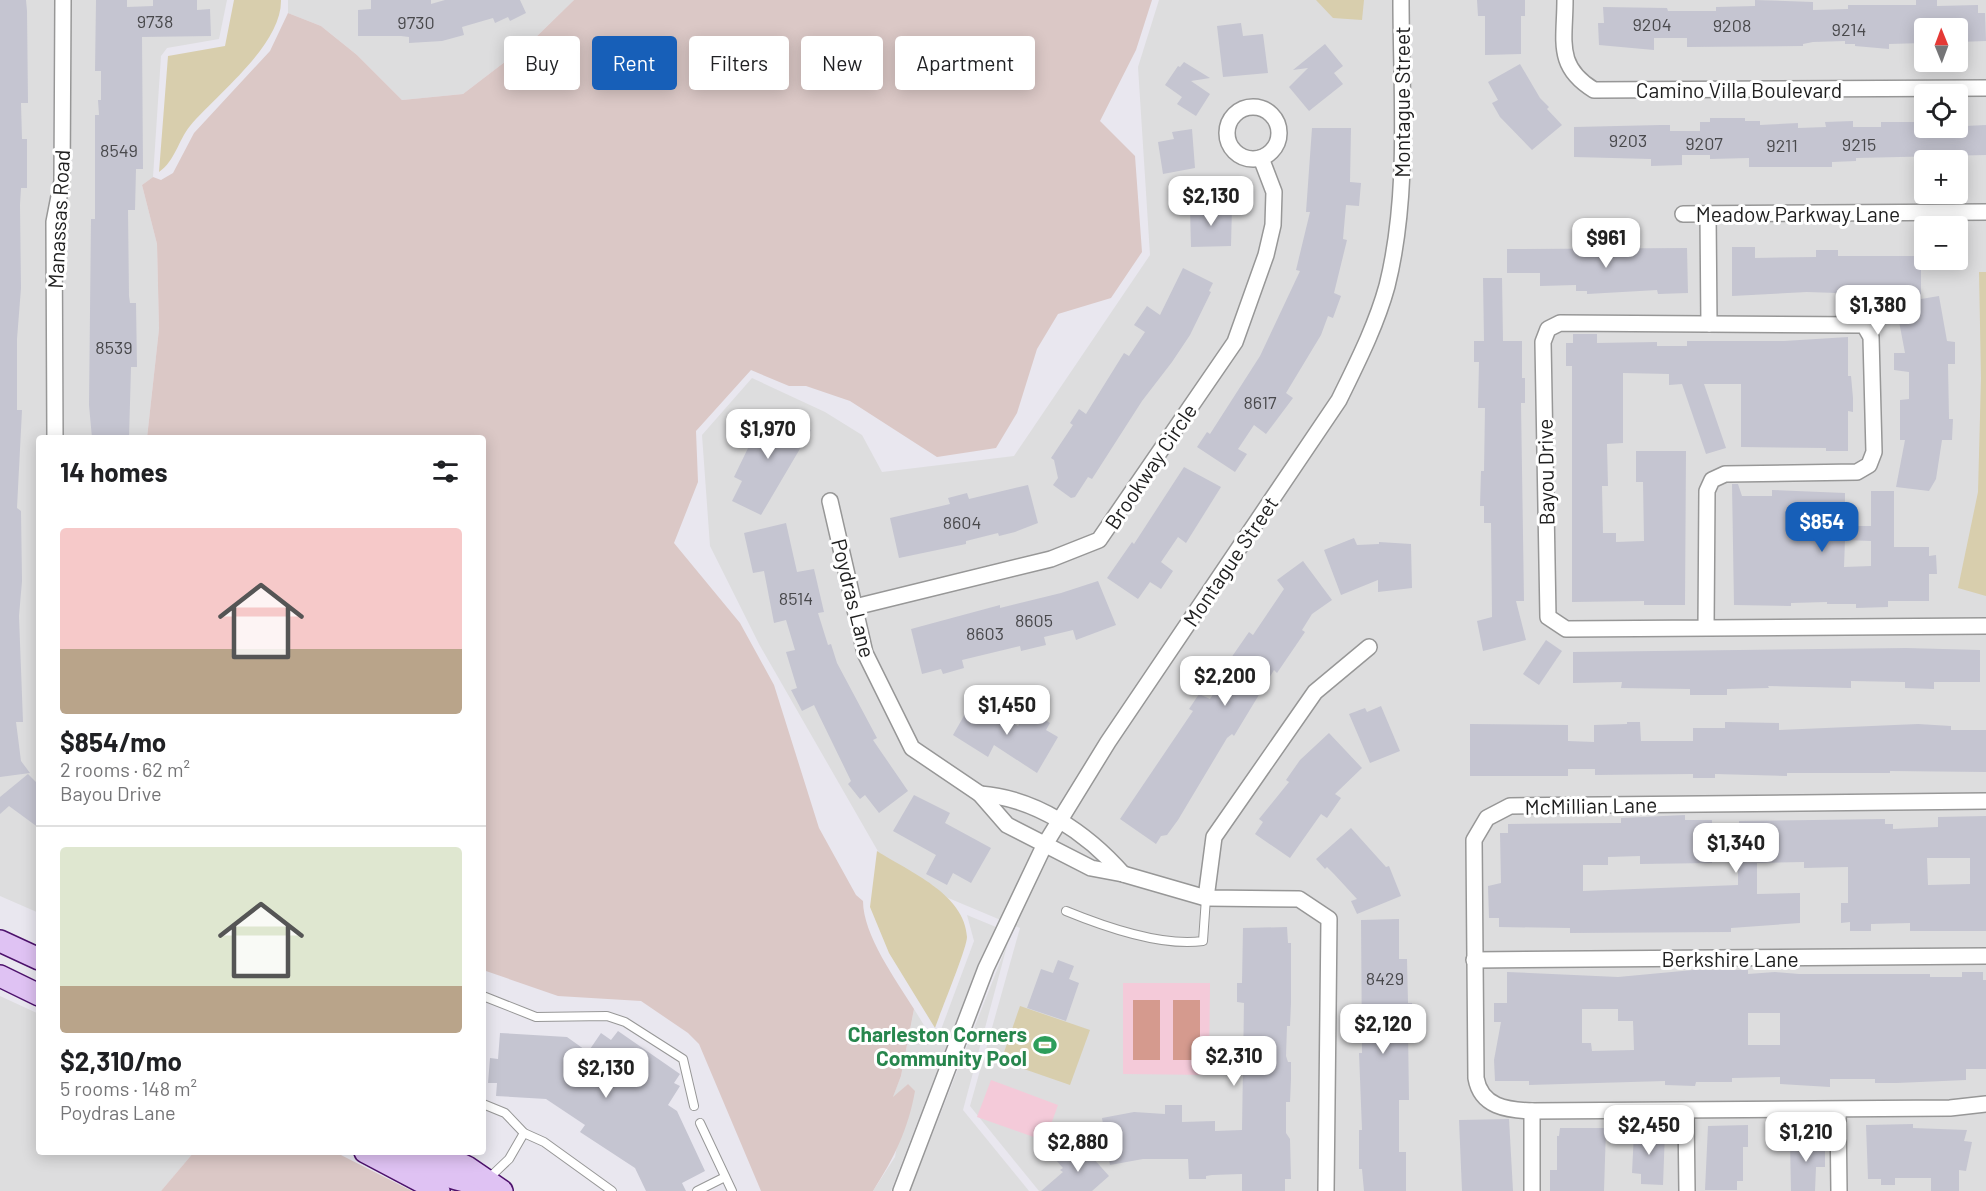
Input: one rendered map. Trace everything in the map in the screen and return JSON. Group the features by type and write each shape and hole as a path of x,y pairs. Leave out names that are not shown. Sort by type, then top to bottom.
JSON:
{"street":[{"name":"Manassas Road","path":"55,435 54,222 62,181 63,0"},
{"name":"Montague Street","path":"901,1191 986,968 1044,846 1108,742 1339,400 1366,344 1387,286 1401,205 1401,0"},
{"name":"Camino Villa Boulevard","path":"1565,0 1565,58 1575,78 1594,90 1986,88"},
{"name":"Brookway Circle","path":"855,607 1051,560 1099,540 1234,342 1266,255 1273,225 1274,192 1261,159"},
{"name":"Meadow Parkway Lane","path":"1683,214 1986,212"},
{"path":"1708,214 1709,324"},
{"name":"Bayou Drive","path":"1706,628 1707,491 1712,480 1725,474 1857,472 1869,465 1874,452 1871,337 1864,325 1560,323 1548,329 1543,342 1548,617 1566,629 1706,628 1986,626"},
{"name":"Poydras Lane","path":"830,501 865,653 912,747 980,794 1007,825 1044,846 1091,868 1123,874 1206,898 1299,899 1329,919 1326,1191"},
{"path":"1206,898 1214,837 1315,692 1369,647"},
{"name":"Poydras Lane","path":"980,794 1011,797 1059,822 1099,848 1123,874"},
{"name":"McMillian Lane","path":"1986,801 1510,806 1487,818 1474,840 1476,1078 1484,1097 1503,1108 1532,1111 1838,1110 1950,1108 1986,1104"},
{"path":"0,941 36,958"},
{"name":"Berkshire Lane","path":"1474,960 1986,956"},
{"path":"0,976 36,994"},
{"path":"1838,1110 1839,1191"},
{"path":"1532,1111 1532,1191"},
{"path":"1686,1111 1686,1191"},
{"path":"371,1155 439,1191"},
{"path":"406,1155 458,1181 494,1186"},
{"path":"441,1155 494,1186"}],"lane":[{"path":"1066,911 1094,922 1181,944 1203,942 1206,898"},
{"path":"486,997 536,1017 607,1016 625,1022 683,1059 694,1106"},
{"path":"486,1105 505,1113 524,1133 544,1142 612,1191"},
{"path":"700,1123 732,1191"},
{"path":"494,1186 524,1133"},
{"path":"697,1191 725,1178"}],"shaded area":[{"path":"0,0 54,0 53,180 46,222 47,435 36,435 36,912 0,896"},
{"path":"71,0 227,0 219,39 167,48 161,56 153,177 142,185 157,244 159,329 147,435 64,435 63,223 71,181"},
{"path":"234,0 281,0 278,17 271,34 246,68 190,126 173,157 159,172 168,56 225,46"},
{"path":"288,0 574,0 537,36 504,36 504,63 463,94 402,100 357,55 321,26 288,13"},
{"path":"574,0 1152,0 1136,50 1100,121 1135,156 1142,252 1111,298 1058,314 1037,349 1017,413 996,448 937,457 850,401 806,386 789,386 751,370 696,431 698,482 674,543 740,623 774,685 819,828 856,895 863,901 864,914 874,942 914,1009 901,1076 893,1097 908,1084 915,1091 912,1105 899,1143 873,1191 761,1191 699,1044 688,1033 641,1001 558,996 486,971 486,435 147,435 159,329 157,244 142,185 153,177 161,180 173,173 194,133 270,51 288,13 321,26 357,55 402,100 463,94 504,63 504,90 580,90 580,36 537,36"},
{"path":"1159,0 1986,0 1986,1191 1039,1191 970,1106 1020,928 891,874 759,644 710,546 702,435 752,378 825,412 862,435 882,472 1014,456 1150,255 1138,67"},
{"path":"1316,0 1364,0 1362,20 1333,18"},
{"path":"1979,272 1986,272 1986,596 1958,588 1978,492 1981,378"},
{"path":"877,851 933,885 946,896 964,922 966,943 935,1028 889,953 870,907"},
{"path":"967,915 996,927 978,964 891,1191 873,1191 895,1157 908,1084 892,1099 901,1076 914,1009 930,1035 939,1035 974,941"},
{"path":"1008,942 963,1110 1029,1191 910,1191"},
{"path":"1123,983 1210,983 1209,1075 1123,1074"},
{"path":"0,996 36,1013 36,1155 191,1155 161,1191 0,1191"},
{"path":"1133,1000 1160,1000 1160,1060 1133,1060"},
{"path":"1173,1000 1200,1000 1200,1060 1173,1060"},
{"name":"Charleston Corners Community Pool","path":"1020,1006 1090,1030 1070,1085 1001,1061"},
{"path":"991,1080 1058,1105 1045,1141 977,1117"},
{"path":"191,1155 341,1155 412,1191 161,1191"}],"building":[{"path":"0,0 26,0 27,11 28,103 21,103 22,139 27,139 27,188 21,188 21,288 17,339 17,410 22,410 17,508 21,511 22,581 19,616 23,722 16,722 21,761 30,773 0,777"},
{"path":"96,0 127,0 127,7 153,6 153,0 197,0 197,10 210,9 211,36 142,37 143,169 136,169 135,210 128,210 129,296 130,303 136,303 137,367 131,367 129,435 92,435 89,405 91,219 95,219 95,115 99,115 98,100 101,100 101,71 95,71"},
{"path":"371,0 431,0 431,4 445,0 520,0 526,13 510,21 508,17 495,23 493,18 462,27 464,35 442,41 409,43 409,37 358,36 358,10 371,9"},
{"path":"1477,0 1525,0 1525,16 1521,16 1521,54 1485,55 1485,16 1478,16"},
{"path":"1755,0 1813,2 1813,10 1848,9 1848,5 1916,5 1916,0 1937,0 1937,6 1978,5 1978,13 1985,13 1986,41 1968,42 1968,18 1914,18 1914,43 1889,44 1889,49 1855,46 1855,44 1845,44 1845,41 1813,42 1803,44 1803,46 1687,47 1687,38 1654,38 1654,50 1599,45 1598,23 1604,23 1603,7 1716,11 1716,7 1755,6"},
{"path":"1241,23 1243,36 1263,34 1268,73 1223,77 1217,26"},
{"path":"1325,44 1343,66 1334,73 1343,84 1309,111 1289,87 1308,68 1293,70"},
{"path":"1184,62 1210,78 1191,81 1210,94 1196,116 1177,104 1182,97 1165,85 1178,66 1180,67"},
{"path":"1520,64 1540,98 1549,107 1547,109 1562,125 1532,150 1500,117 1492,103 1498,100 1488,82"},
{"path":"1710,118 1745,118 1745,121 1760,121 1760,125 1798,123 1798,128 1826,127 1825,122 1853,121 1853,127 1881,127 1881,122 1914,122 1914,138 1968,138 1968,126 1986,125 1986,155 1968,155 1968,150 1914,150 1914,157 1856,158 1856,161 1832,162 1832,167 1749,167 1749,158 1710,159 1710,155 1682,155 1682,165 1651,166 1651,159 1574,157 1574,127 1670,125 1670,131 1700,131 1700,122 1710,122"},
{"path":"1312,128 1351,128 1350,182 1361,183 1359,206 1346,205 1343,239 1347,240 1334,293 1341,296 1333,318 1328,316 1321,335 1286,393 1293,398 1266,434 1254,425 1238,449 1247,454 1235,472 1197,447 1207,432 1210,434 1260,356 1300,271 1296,270 1310,212 1306,212"},
{"path":"1192,129 1195,168 1163,174 1158,142 1174,139 1172,132"},
{"path":"1232,206 1231,246 1191,247 1190,208"},
{"path":"1732,247 1755,247 1755,258 1816,257 1816,250 1838,250 1838,256 1914,256 1914,270 1921,270 1921,299 1939,296 1947,341 1955,342 1955,364 1948,364 1949,419 1953,419 1952,440 1942,440 1936,479 1929,491 1896,487 1905,440 1900,440 1900,400 1909,399 1909,372 1894,370 1894,353 1905,353 1894,295 1807,292 1732,296"},
{"path":"1687,248 1688,293 1658,294 1657,290 1587,294 1587,291 1576,291 1576,285 1540,286 1540,273 1507,273 1507,249"},
{"path":"1183,268 1213,283 1209,291 1211,292 1190,335 1172,362 1142,401 1092,479 1088,477 1075,497 1071,498 1053,485 1058,478 1054,460 1051,458 1073,425 1070,423 1079,409 1086,414 1124,353 1129,356 1145,332 1134,325 1147,306 1160,315"},
{"path":"1483,278 1502,278 1503,341 1522,341 1522,378 1525,378 1525,403 1521,403 1524,601 1516,601 1526,640 1483,651 1477,621 1492,617 1491,523 1484,523 1484,506 1480,506 1481,471 1484,471 1485,408 1478,408 1479,362 1474,362 1474,341 1484,341"},
{"path":"1573,334 1597,334 1597,343 1657,342 1657,346 1687,346 1687,341 1784,341 1848,337 1848,376 1851,376 1853,412 1848,411 1848,451 1826,451 1826,448 1741,447 1741,384 1704,384 1726,448 1706,454 1682,384 1669,385 1669,374 1623,373 1623,443 1607,444 1608,486 1602,486 1603,533 1616,533 1616,542 1644,541 1643,482 1636,482 1636,451 1686,451 1685,605 1644,605 1644,601 1572,602 1572,366 1566,366 1566,343 1573,343"},
{"path":"778,410 811,430 761,515 732,501 742,481 734,477 750,444 744,441 756,420 768,427"},
{"path":"1184,467 1221,487 1186,543 1178,537 1161,562 1173,571 1161,589 1150,582 1138,599 1107,578 1132,542 1134,544"},
{"path":"1732,484 1738,484 1742,496 1772,496 1772,490 1845,493 1845,526 1871,526 1871,491 1894,491 1894,547 1929,547 1929,556 1936,555 1937,574 1929,574 1929,601 1888,601 1888,607 1856,608 1856,604 1827,604 1827,602 1791,603 1791,606 1734,605","holes":["1845,540 1871,541 1871,566 1844,567"]},
{"path":"1028,485 1038,523 1015,532 999,536 998,533 966,541 966,544 899,558 890,518 950,504 948,498 967,493 969,499"},
{"path":"786,523 797,572 814,569 824,612 818,613 828,645 831,644 837,663 877,738 873,740 908,791 879,813 865,795 860,799 848,784 851,781 814,705 802,711 791,690 797,688 786,652 795,650 786,620 774,623 764,571 753,573 744,533"},
{"path":"1354,538 1357,545 1379,544 1379,542 1411,544 1412,588 1378,592 1378,580 1341,595 1324,550"},
{"path":"1303,561 1332,600 1312,614 1302,630 1305,632 1277,673 1274,670 1234,736 1232,734 1227,738 1178,820 1167,835 1161,836 1156,844 1120,819 1193,711 1189,709 1199,694 1210,699 1235,661 1231,658 1249,632 1253,635 1284,589 1277,580"},
{"path":"1098,581 1116,625 1076,640 1073,630 1044,637 1046,645 1021,651 1020,646 962,660 964,668 943,674 941,669 922,674 911,629 1000,605 1000,608 1061,593"},
{"path":"1546,640 1562,651 1539,685 1523,674"},
{"path":"1906,648 1980,650 1980,682 1934,682 1934,689 1905,688 1905,682 1851,681 1851,688 1768,686 1769,688 1727,689 1727,695 1690,695 1690,689 1621,688 1622,682 1573,683 1573,652"},
{"path":"973,700 1018,726 1023,717 1029,721 1034,713 1050,723 1046,730 1058,737 1037,773 994,745 988,757 953,735"},
{"path":"1381,706 1400,751 1370,763 1349,714 1365,708 1367,712"},
{"path":"1627,722 1640,722 1641,741 1693,741 1693,728 1725,728 1725,722 1779,723 1779,730 1918,724 1951,726 1951,730 1986,730 1986,772 1787,773 1787,776 1715,774 1715,778 1693,778 1693,774 1595,775 1595,769 1568,769 1568,776 1470,776 1470,724 1568,725 1568,741 1594,742 1594,725 1627,724"},
{"path":"1329,733 1362,768 1335,794 1341,798 1327,818 1321,814 1290,858 1255,834 1263,822 1259,819 1289,782 1286,780 1300,760"},
{"path":"28,774 36,782 36,826 9,806 0,814 0,797"},
{"path":"914,795 950,813 945,823 991,848 971,883 953,873 947,885 926,874 936,855 893,831"},
{"path":"1685,815 1685,820 1712,820 1712,825 1739,826 1739,821 1885,819 1885,824 1893,824 1893,829 1938,827 1938,817 1986,816 1986,931 1910,931 1910,923 1871,924 1871,931 1850,931 1850,922 1841,923 1841,903 1848,903 1848,867 1804,868 1804,862 1757,863 1757,894 1800,893 1800,923 1731,928 1731,932 1570,933 1570,928 1499,927 1499,918 1489,918 1488,886 1501,883 1500,833 1508,833 1508,824 1621,823 1621,818","holes":["1640,856 1640,864 1712,863 1712,856 1738,857 1738,885 1583,891 1583,865 1608,865 1608,857","1927,858 1970,858 1970,884 1928,885"]},
{"path":"1351,828 1386,867 1389,866 1401,896 1357,914 1351,901 1357,899 1327,867 1325,869 1316,859"},
{"path":"1399,919 1399,959 1407,959 1408,1003 1412,1003 1412,1030 1408,1030 1409,1100 1399,1100 1399,1152 1406,1152 1406,1191 1364,1191 1362,1169 1359,1169 1359,1130 1362,1130 1359,1053 1362,1053 1361,920"},
{"path":"1287,927 1288,943 1291,943 1291,1003 1290,1026 1287,1026 1286,1056 1288,1062 1291,1062 1291,1079 1290,1102 1286,1102 1286,1133 1290,1139 1291,1179 1285,1179 1285,1191 1242,1191 1242,1174 1212,1175 1206,1176 1206,1179 1189,1179 1188,1159 1143,1159 1110,1165 1102,1118 1134,1112 1165,1114 1165,1105 1182,1105 1182,1122 1215,1121 1215,1131 1242,1130 1244,1003 1237,1002 1237,983 1242,983 1243,928"},
{"path":"1058,960 1074,966 1069,979 1079,983 1066,1021 1027,1008 1041,969 1053,973"},
{"path":"1693,970 1748,970 1748,974 1775,972 1930,974 1930,977 1962,977 1962,972 1983,972 1983,980 1986,980 1986,1069 1966,1069 1966,1080 1875,1083 1875,1079 1830,1079 1830,1087 1780,1084 1780,1077 1732,1078 1732,1082 1696,1082 1695,1086 1665,1085 1665,1081 1529,1085 1529,1081 1495,1081 1494,1060 1501,1022 1494,1022 1494,1003 1507,1003 1507,972 1618,977","holes":["1582,1009 1618,1009 1618,1021 1633,1021 1634,1050 1592,1051 1591,1043 1582,1043","1748,1013 1780,1013 1780,1045 1748,1045"]},
{"path":"618,1031 680,1074 674,1083 680,1086 668,1105 677,1111 705,1171 682,1183 686,1191 646,1191 635,1168 580,1132 585,1125 546,1099 496,1096 497,1083 488,1083 490,1058 498,1059 500,1033 567,1037 588,1052 601,1033 611,1040"},
{"path":"1509,1119 1513,1191 1462,1191 1459,1120"},
{"path":"1913,1124 1913,1128 1967,1130 1964,1141 1972,1142 1966,1171 1959,1170 1959,1191 1931,1191 1931,1178 1895,1178 1895,1185 1881,1185 1881,1179 1868,1179 1866,1125"},
{"path":"1748,1125 1748,1147 1743,1147 1743,1181 1737,1181 1737,1190 1705,1190 1708,1126"},
{"path":"1560,1128 1606,1128 1604,1191 1550,1191 1550,1170 1557,1170 1557,1136 1559,1136"},
{"path":"1643,1130 1665,1131 1663,1185 1641,1184 1641,1174 1632,1173 1634,1132 1643,1133"},
{"path":"1825,1139 1825,1167 1816,1167 1815,1191 1791,1191 1790,1140"},
{"path":"1072,1147 1078,1154 1084,1148 1109,1176 1092,1191 1041,1191 1063,1172 1060,1170 1063,1168 1056,1160"}],"place":[{"name":"Charleston Corners Community Pool","path":"1045,1045"}]}
